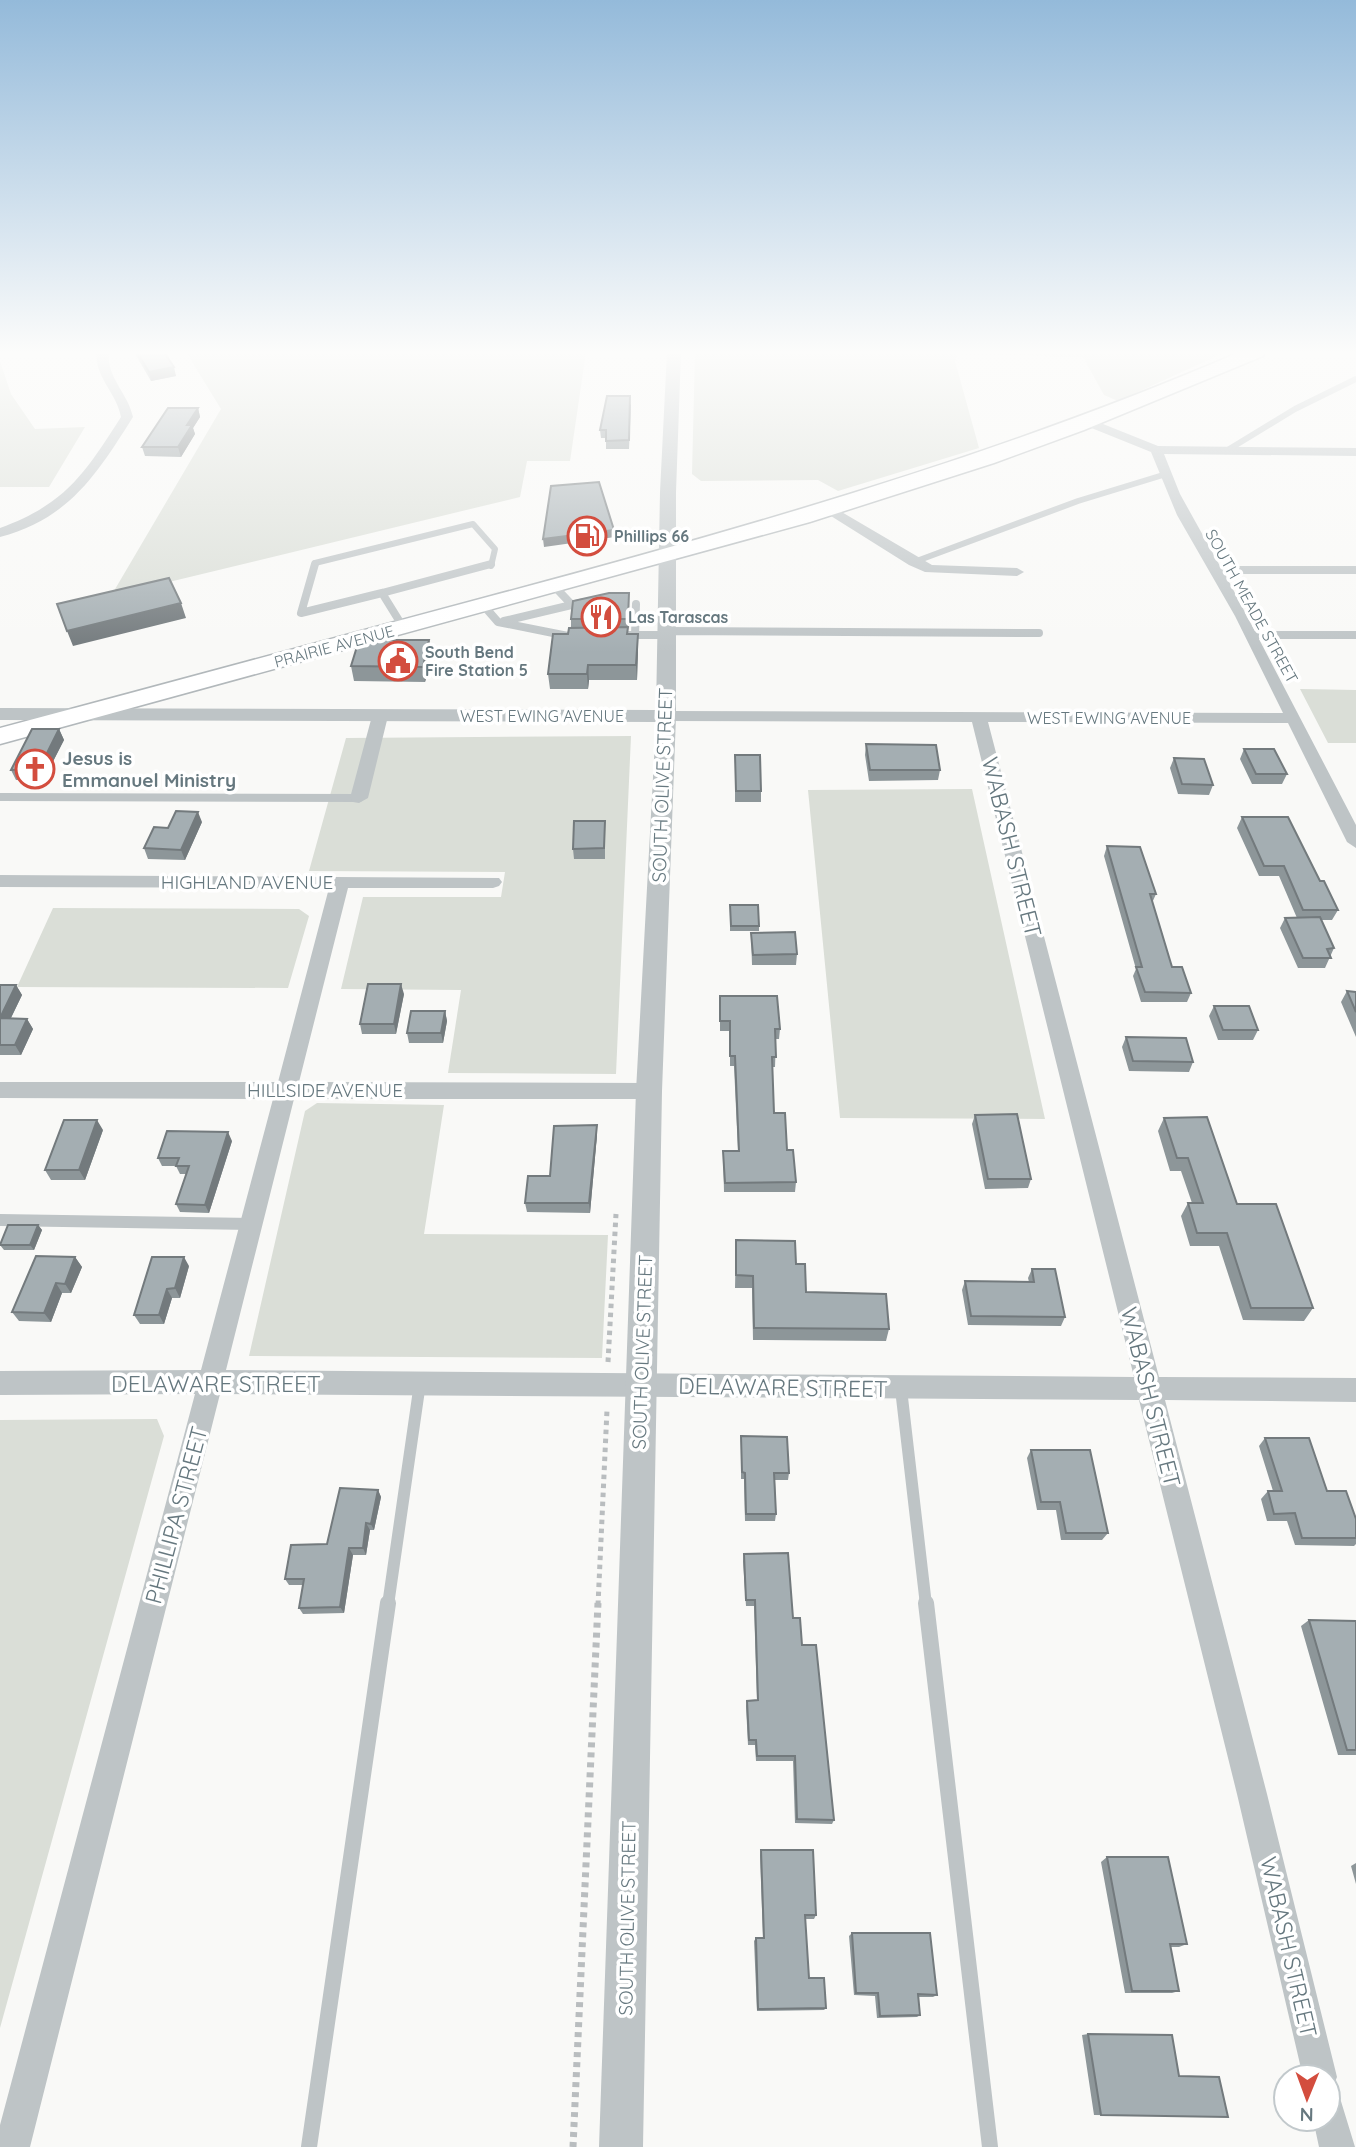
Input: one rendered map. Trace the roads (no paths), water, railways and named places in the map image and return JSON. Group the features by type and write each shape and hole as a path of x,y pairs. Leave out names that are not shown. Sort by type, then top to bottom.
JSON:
{"main road":[{"name":"PRAIRIE AVENUE","path":"0,736 403,627 491,614 563,596 668,556 1004,452"}],"street":[{"path":"0,533 51,511 75,493 85,483 105,452"},
{"path":"668,556 670,452"},
{"name":"SOUTH MEADE STREET","path":"1157,452 1163,475 1251,635 1356,842"},
{"path":"828,508 914,562 930,569 1017,572"},
{"name":"SOUTH OLIVE STREET","path":"621,2147 649,1091 666,716 668,556"},
{"path":"1214,570 1356,570"},
{"name":"WEST EWING AVENUE","path":"0,714 1293,718"},
{"path":"359,798 380,716"},
{"name":"WABASH STREET","path":"979,717 1252,1794 1317,2063"},
{"name":"HIGHLAND AVENUE","path":"0,881 493,882"},
{"name":"PHILLIPA STREET","path":"12,2147 340,882"},
{"name":"HILLSIDE AVENUE","path":"0,1090 649,1091"},
{"name":"DELAWARE STREET","path":"0,1383 420,1383 901,1389 1356,1390"}],"lane":[{"path":"914,562 1078,501 1163,475"},
{"path":"473,524 495,549 491,566 382,593 301,613 315,562 473,524"},
{"path":"382,593 403,627"},
{"path":"563,596 598,599"},
{"path":"635,635 636,604"},
{"path":"491,614 566,636 580,636"},
{"path":"607,635 1039,633"},
{"path":"1251,635 1356,635"},
{"path":"0,797 359,798"},
{"path":"0,1220 251,1224"},
{"path":"309,2147 420,1383"},
{"path":"901,1389 990,2147"}],"place":[{"name":"Phillips 66","path":"587,536"},
{"name":"Las Tarascas","path":"601,617"},
{"name":"South Bend Fire Station 5","path":"398,661"},
{"name":"Jesus is Emmanuel Ministry","path":"35,769"}]}
